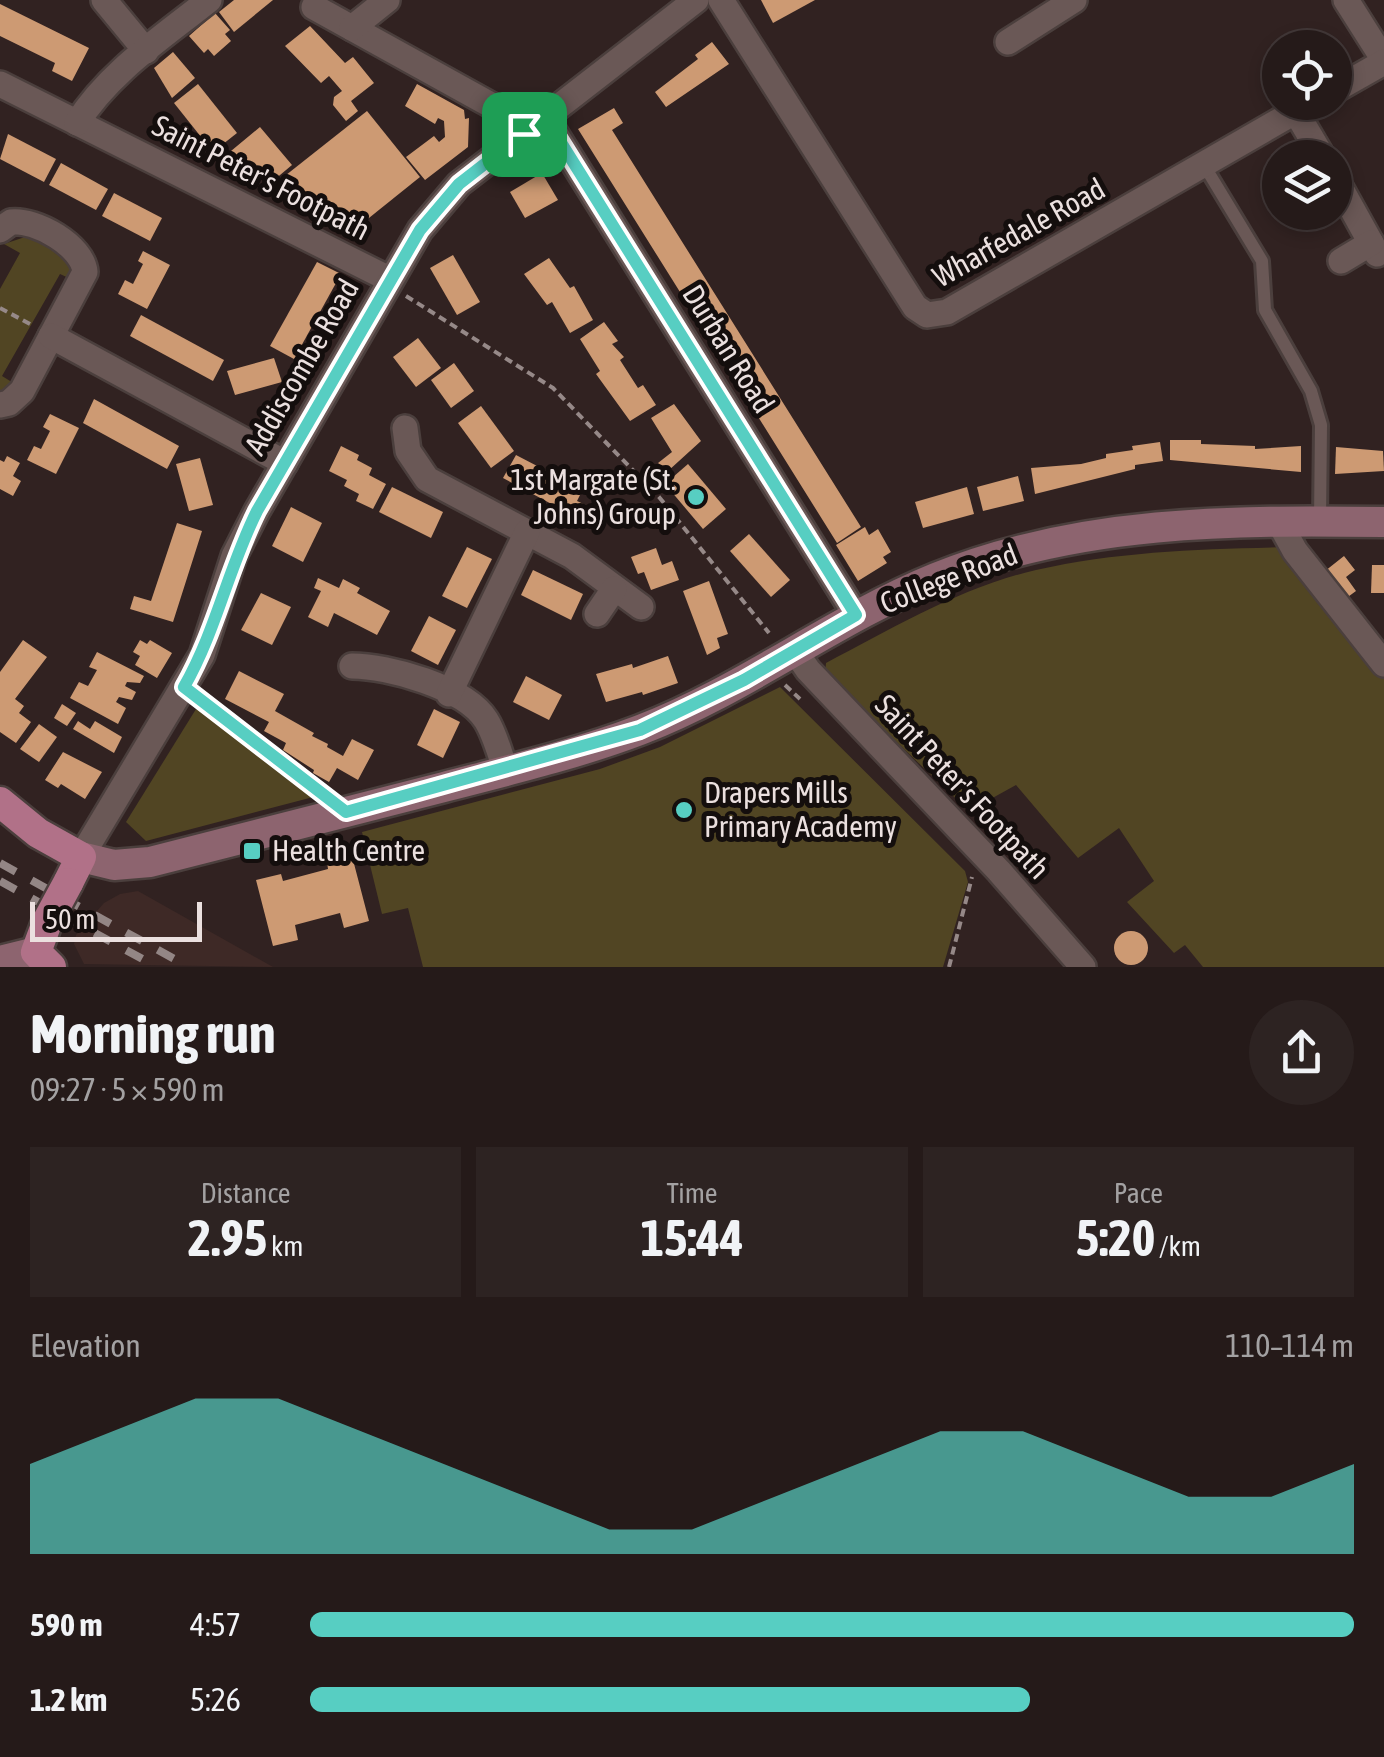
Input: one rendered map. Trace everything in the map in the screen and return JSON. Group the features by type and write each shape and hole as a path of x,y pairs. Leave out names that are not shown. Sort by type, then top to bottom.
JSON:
{"main road":[{"name":"College Road","path":"74,870 150,862 506,771 640,730 688,710 784,645 937,578 1002,556 1089,535 1177,524 1384,522"},
{"path":"0,802 74,870 48,920 44,960 0,961"}],"street":[{"path":"104,0 146,51"},
{"path":"77,122 92,100 209,0"},
{"path":"352,28 387,0"},
{"name":"Addiscombe Road","path":"74,870 184,687 214,626 234,556 389,278 420,230 459,184 696,0"},
{"name":"Wharfedale Road","path":"721,0 915,307 927,315 948,312 1282,120"},
{"path":"1008,42 1038,10 1074,0"},
{"path":"1346,0 1384,61 1352,80"},
{"path":"314,7 500,110 524,134"},
{"name":"Saint Peter's Footpath","path":"0,84 389,278"},
{"name":"Durban Road","path":"545,117 856,615"},
{"path":"1341,261 1374,248 1352,209"},
{"path":"0,230 10,222 24,222 81,256 85,272 22,390 10,403 0,406"},
{"path":"51,336 284,463"},
{"path":"406,428 408,451 427,479 572,556 640,607"},
{"path":"1279,522 1295,551 1384,664"},
{"path":"449,694 527,532"},
{"path":"598,614 614,589"},
{"name":"Saint Peter's Footpath","path":"784,645 999,871 1082,967"},
{"path":"352,666 379,666 406,674 469,704 486,720 506,771"}],"lane":[{"path":"1204,165 1262,260 1265,310 1311,391 1321,425 1320,521"}],"path":[{"name":"Saint Peter's Footpath","path":"389,278 410,301 553,388 659,498 784,645"},
{"path":"0,308 51,336"},
{"path":"782,682 810,709"},
{"path":"184,687 346,812"},
{"path":"949,967 972,877"}],"shaded area":[{"path":"28,236 65,256 73,280 60,274 2,376 15,384 0,394 0,289 20,253 4,244"},
{"path":"1288,547 1384,677 1384,967 1203,967 1185,945 1174,953 1127,902 1154,881 1119,828 1078,858 1016,785 969,811 825,674 826,663 928,610 1008,577 1130,555"},
{"name":"Drapers Mills Primary Academy","path":"780,687 965,871 968,882 943,967 423,967 408,908 382,914 362,832 600,769 660,747"},
{"path":"201,701 321,795 146,841 126,822"},
{"path":"138,891 273,967 84,964 74,944 76,935 104,903 120,894"}],"building":[{"path":"234,0 273,0 234,32 219,12"},
{"path":"761,0 815,0 773,23"},
{"path":"0,4 89,48 72,81 52,71 55,63 0,36"},
{"path":"215,13 230,30 225,34 231,41 214,56 208,49 204,53 189,36"},
{"path":"310,26 345,63 353,57 374,83 351,101 358,111 346,121 333,105 334,97 342,91 329,76 321,83 285,46"},
{"path":"712,42 729,64 666,107 655,92 698,59 695,55"},
{"path":"173,52 195,78 172,98 154,68"},
{"path":"198,84 237,133 213,152 174,103"},
{"path":"417,84 464,110 465,119 469,118 468,147 425,180 406,157 434,136 439,142 445,137 444,121 438,118 435,124 405,106"},
{"path":"614,108 623,123 612,130 861,527 837,543 578,129"},
{"path":"367,111 420,177 349,234 311,215 281,179"},
{"path":"260,127 292,165 268,185 257,173 253,177 231,151"},
{"path":"8,134 56,159 44,182 0,159"},
{"path":"61,163 108,189 96,210 49,185"},
{"path":"542,173 558,200 525,218 510,192"},
{"path":"114,193 162,218 150,241 102,216"},
{"path":"143,251 170,265 147,309 118,294 125,280 133,284 143,264 138,261"},
{"path":"453,255 480,302 457,315 430,268"},
{"path":"549,258 570,288 574,286 593,320 570,333 552,302 547,305 524,274"},
{"path":"317,262 341,274 294,359 270,346"},
{"path":"141,315 224,360 213,381 130,336"},
{"path":"604,322 618,341 612,344 624,357 620,360 638,388 643,385 656,405 630,421 596,374 600,371 580,339"},
{"path":"418,338 441,368 416,387 393,357"},
{"path":"274,358 282,382 235,395 227,371"},
{"path":"454,363 474,391 451,408 431,380"},
{"path":"94,399 179,446 167,469 83,423"},
{"path":"674,404 701,441 668,471 658,463 672,452 651,418"},
{"path":"481,406 514,451 491,468 458,423"},
{"path":"50,414 79,428 56,474 27,460 34,446 41,449 50,431 43,427"},
{"path":"1170,440 1201,440 1201,444 1255,449 1301,446 1301,472 1170,460"},
{"path":"1160,442 1163,461 1135,465 1135,469 1035,494 1031,468 1081,464 1106,458 1106,454 1133,450 1132,446"},
{"path":"341,446 359,455 357,460 372,468 369,475 386,484 373,509 356,501 359,494 344,486 347,480 329,471"},
{"path":"1336,447 1383,451 1384,471 1335,474"},
{"path":"516,455 566,481 569,476 585,485 577,501 588,506 578,527 555,515 559,508 503,478"},
{"path":"7,456 20,463 13,476 21,481 13,496 0,489 0,460 4,462"},
{"path":"200,458 213,505 189,511 176,464"},
{"name":"1st Margate (St. Johns) Group","path":"688,464 726,509 703,529 665,484"},
{"path":"1018,476 1024,501 983,511 977,487"},
{"path":"392,487 443,512 431,538 379,512"},
{"path":"967,487 974,514 923,528 915,502"},
{"path":"291,507 322,523 303,562 272,546"},
{"path":"177,523 202,531 173,622 130,609 134,596 151,601"},
{"path":"865,527 869,535 878,529 891,552 883,557 887,563 858,581 836,545"},
{"path":"749,534 790,580 771,597 730,551"},
{"path":"467,547 492,559 467,608 442,596"},
{"path":"656,548 662,565 672,561 679,580 651,590 644,572 638,574 631,557"},
{"path":"1344,556 1355,570 1346,577 1356,591 1341,602 1320,575"},
{"path":"1372,565 1384,565 1384,593 1371,593"},
{"path":"533,570 583,594 571,620 521,595"},
{"path":"318,578 339,588 343,579 360,588 357,593 390,611 377,635 334,613 328,627 308,617 321,591 314,588"},
{"path":"709,581 728,634 717,638 720,648 707,655 683,591"},
{"path":"261,593 291,607 272,645 241,630"},
{"path":"429,616 456,630 438,665 411,651"},
{"path":"23,640 47,657 15,699 24,706 19,713 31,722 16,743 0,732 0,672"},
{"path":"140,640 147,644 150,640 172,653 157,678 135,665 140,656 133,652"},
{"path":"97,652 144,676 140,683 127,682 125,686 136,692 132,700 119,697 116,702 126,708 118,724 70,698 79,682 88,686 97,670 89,667"},
{"path":"668,656 678,683 606,702 596,674 632,664 633,668"},
{"path":"239,671 284,694 275,711 314,733 312,736 328,744 327,747 343,756 352,739 374,750 358,780 337,768 329,782 313,773 283,750 286,743 264,731 269,722 225,699"},
{"path":"526,676 562,695 549,720 513,702"},
{"path":"62,704 76,713 67,726 54,718"},
{"path":"434,709 460,722 443,758 417,745"},
{"path":"78,721 90,729 95,721 122,737 114,753 73,729"},
{"path":"39,724 57,737 39,762 20,749"},
{"path":"63,752 102,772 85,799 61,784 58,788 45,780"},
{"path":"352,856 369,921 344,928 340,913 295,925 298,940 273,946 256,880 281,874 283,881 328,869 327,862"},
{"path":"1131,931 1143,936 1148,948 1143,960 1131,965 1119,960 1114,948 1119,936"}],"railway":[{"path":"0,863 189,967"},
{"path":"0,881 157,967"}],"place":[{"name":"1st Margate (St. Johns) Group","path":"696,497"},
{"name":"Drapers Mills Primary Academy","path":"684,810"},
{"name":"Health Centre","path":"252,851"}],"route":[{"path":"545,117 856,615 688,710 640,730 506,771 346,812 184,687 214,626 234,556 389,278 420,230 459,184 524,134 545,117"}]}
